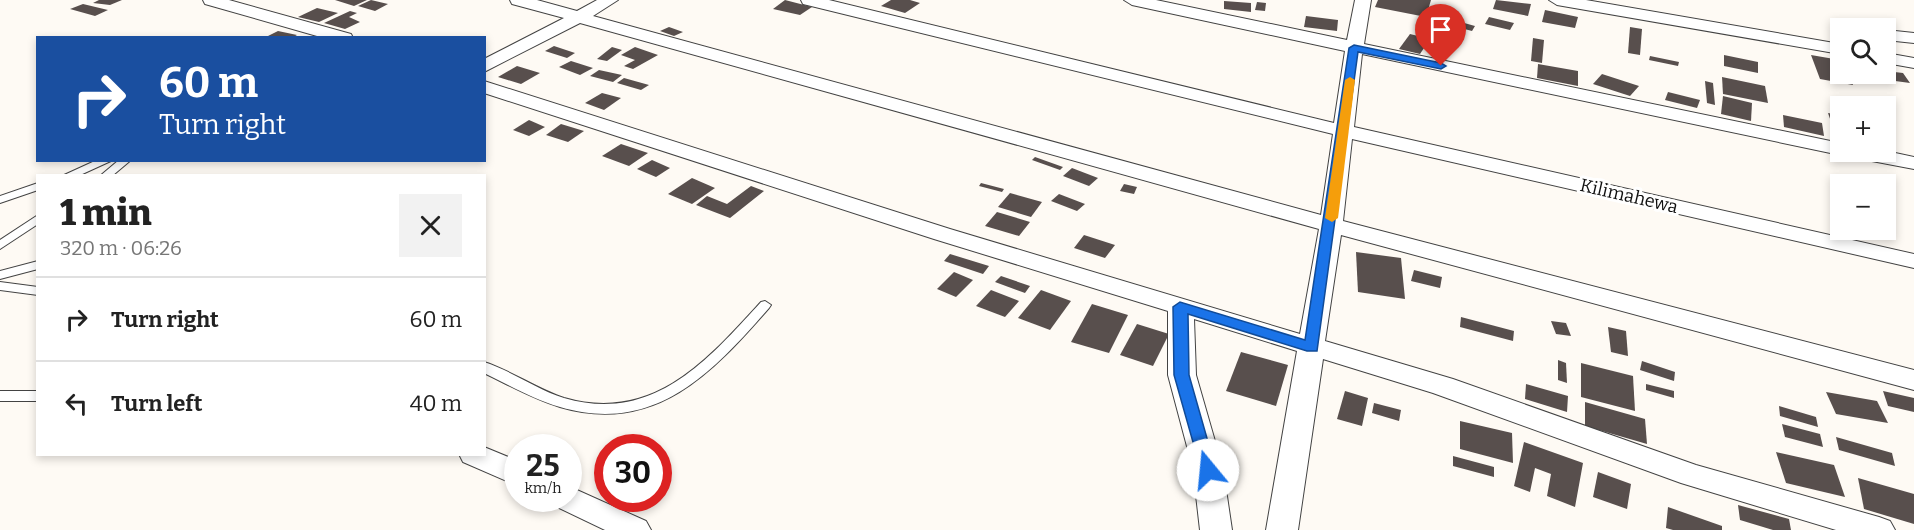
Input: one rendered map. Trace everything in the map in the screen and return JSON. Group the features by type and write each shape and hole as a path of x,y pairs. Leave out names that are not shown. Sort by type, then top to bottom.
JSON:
{"street":[{"path":"211,0 322,29 340,36"},
{"path":"518,0 978,129 1914,380"},
{"path":"486,66 610,0"},
{"name":"Kilimahewa","path":"809,0 1344,130 1914,261"},
{"path":"1132,0 1830,147"},
{"path":"1282,530 1331,224 1354,48 1363,0"},
{"path":"1557,0 1830,48"},
{"path":"1771,37 1830,34"},
{"path":"1896,36 1914,38"},
{"path":"1896,60 1914,63"},
{"path":"486,88 965,241 1443,386 1692,475 1879,530"},
{"path":"1896,160 1914,163"},
{"path":"1180,307 1182,375 1208,470 1216,530"},
{"path":"478,456 504,468"},
{"path":"582,506 621,527"}],"lane":[{"path":"72,174 103,162"},
{"path":"108,174 123,162"},
{"path":"0,200 36,187"},
{"path":"0,245 36,219"},
{"path":"0,275 36,266"},
{"path":"0,286 36,291"},
{"path":"486,368 572,405 588,408 633,408 655,402 683,386 733,340 765,305"},
{"path":"0,396 36,396"}],"building":[{"path":"99,0 122,0 110,5 93,3"},
{"path":"335,0 367,0 354,6"},
{"path":"371,0 388,4 375,11 358,6"},
{"path":"785,0 812,7 800,15 773,9"},
{"path":"891,0 910,0 920,3 905,13 881,6"},
{"path":"1378,0 1431,0 1426,17 1375,7"},
{"path":"1496,0 1531,4 1528,16 1493,9"},
{"path":"1224,1 1251,3 1251,12 1224,9"},
{"path":"1257,2 1266,3 1265,11 1255,10"},
{"path":"83,4 108,10 95,16 70,9"},
{"path":"317,8 338,13 319,22 298,17"},
{"path":"1545,10 1578,17 1575,28 1542,22"},
{"path":"350,11 357,13 349,17 360,22 345,29 324,23"},
{"path":"1306,16 1338,20 1337,31 1304,27"},
{"path":"1489,17 1514,23 1510,30 1485,24"},
{"path":"1457,21 1475,26 1472,31 1453,26"},
{"path":"669,27 683,32 674,36 660,31"},
{"path":"1630,27 1642,29 1640,55 1628,53"},
{"path":"278,31 297,35 295,36 268,36"},
{"path":"1410,34 1430,39 1420,54 1399,49"},
{"path":"1533,38 1544,40 1542,63 1531,61"},
{"path":"554,46 575,53 567,58 545,51"},
{"path":"612,47 622,50 607,61 597,59"},
{"path":"635,47 658,55 633,69 624,66 635,60 621,55"},
{"path":"1724,55 1758,62 1758,73 1724,66"},
{"path":"1811,55 1830,58 1830,81 1820,79"},
{"path":"1650,56 1679,62 1678,66 1649,60"},
{"path":"571,61 593,68 580,75 559,67"},
{"path":"1538,64 1578,71 1578,86 1537,78"},
{"path":"517,66 540,73 521,84 498,77"},
{"path":"599,70 622,75 613,82 590,76"},
{"path":"1896,72 1903,73 1910,83 1896,81"},
{"path":"1602,74 1639,86 1630,96 1593,84"},
{"path":"1722,77 1765,86 1768,103 1723,94"},
{"path":"624,78 649,85 641,90 617,83"},
{"path":"1705,81 1713,83 1715,105 1707,103"},
{"path":"1668,92 1700,100 1697,108 1665,100"},
{"path":"602,93 621,98 604,110 585,103"},
{"path":"1723,96 1752,103 1751,121 1721,114"},
{"path":"1783,115 1822,123 1824,136 1784,127"},
{"path":"529,120 545,127 529,136 513,130"},
{"path":"561,124 584,131 568,142 546,135"},
{"path":"621,144 648,153 629,166 602,156"},
{"path":"1035,157 1063,167 1060,170 1032,160"},
{"path":"652,160 670,168 656,177 637,169"},
{"path":"1072,168 1098,178 1089,186 1063,176"},
{"path":"692,178 715,188 692,204 668,194"},
{"path":"981,183 1004,189 1002,192 979,186"},
{"path":"1124,184 1137,187 1134,194 1120,191"},
{"path":"751,186 764,191 730,218 696,205 707,196 727,204"},
{"path":"1010,193 1042,202 1031,217 998,207"},
{"path":"1059,194 1085,204 1077,211 1051,201"},
{"path":"997,212 1030,222 1019,236 985,226"},
{"path":"1084,235 1115,245 1105,258 1074,248"},
{"path":"1356,252 1401,258 1405,299 1358,292"},
{"path":"950,254 989,266 983,274 944,261"},
{"path":"1414,270 1442,277 1440,288 1411,281"},
{"path":"954,272 973,280 956,297 937,289"},
{"path":"1001,276 1030,286 1025,293 995,282"},
{"path":"991,290 1019,301 1005,317 976,306"},
{"path":"1041,290 1071,301 1050,330 1018,318"},
{"path":"1092,304 1128,315 1109,353 1071,342"},
{"path":"1461,317 1514,331 1513,341 1460,327"},
{"path":"1551,321 1566,323 1571,336 1556,334"},
{"path":"1137,324 1169,334 1153,366 1120,355"},
{"path":"1608,327 1626,331 1628,356 1611,352"},
{"path":"1241,352 1288,365 1276,406 1226,391"},
{"path":"1558,360 1566,363 1567,383 1558,380"},
{"path":"1642,361 1675,372 1674,381 1640,370"},
{"path":"1581,363 1633,376 1635,411 1581,397"},
{"path":"1526,384 1568,396 1567,412 1525,399"},
{"path":"1646,384 1674,391 1674,398 1646,390"},
{"path":"1345,391 1368,398 1362,426 1337,419"},
{"path":"1883,391 1914,398 1914,412 1888,406"},
{"path":"1826,392 1877,401 1888,423 1836,414"},
{"path":"1585,402 1645,419 1647,444 1585,426"},
{"path":"1374,403 1401,410 1399,421 1372,413"},
{"path":"1779,406 1816,417 1818,427 1780,416"},
{"path":"1460,421 1512,433 1513,463 1460,449"},
{"path":"1782,424 1820,434 1823,447 1785,437"},
{"path":"1836,437 1892,453 1895,466 1839,450"},
{"path":"1524,442 1583,463 1575,507 1547,496 1551,474 1535,468 1530,492 1514,486"},
{"path":"1776,452 1834,465 1845,497 1786,483"},
{"path":"1453,456 1494,467 1494,477 1453,466"},
{"path":"1598,472 1631,484 1627,509 1593,497"},
{"path":"1858,478 1914,494 1914,524 1864,509"},
{"path":"1738,505 1789,519 1791,530 1773,530 1740,520"},
{"path":"1668,507 1722,526 1722,530 1666,528"}],"slow traffic":[{"path":"1332,218 1350,80"}],"route":[{"path":"1208,470 1182,375 1180,307 1312,348 1354,48 1441,66"}]}
